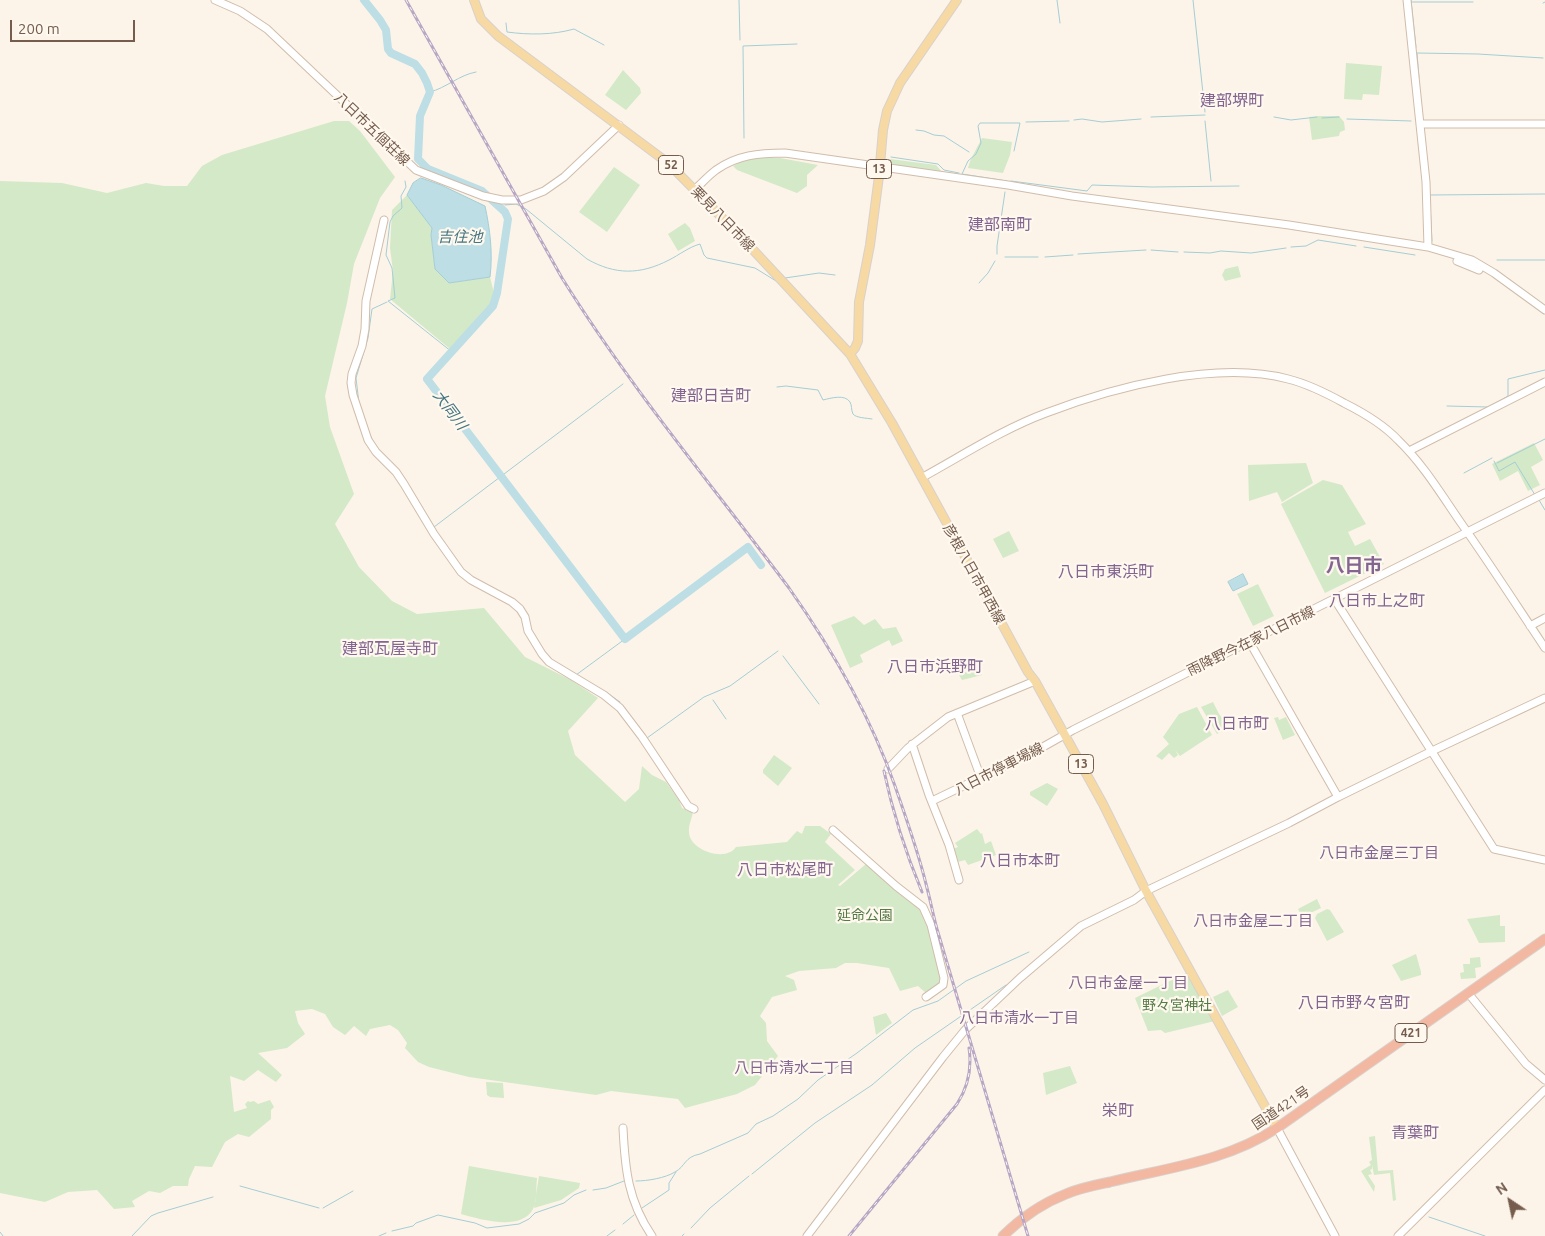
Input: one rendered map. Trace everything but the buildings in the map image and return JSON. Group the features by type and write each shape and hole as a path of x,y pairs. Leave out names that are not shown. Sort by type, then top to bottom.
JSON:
{"highway":[{"name":"国道421号","path":"1003,1236 1026,1216 1065,1194 1221,1156 1254,1142 1277,1128 1545,938"}],"main road":[{"name":"栗見八日市線","path":"474,0 478,14 487,27 668,163 743,239 850,354"},
{"name":"13","path":"850,354 858,341 859,302 870,245 883,130 887,111 894,94 909,69 957,0"},
{"name":"彦根八日市甲西線","path":"850,354 867,380 922,477 1028,672 1035,681 1113,824 1146,891 1277,1128"}],"street":[{"name":"八日市五個荘線","path":"215,0 240,11 267,29 416,170 483,196 495,199 521,200 544,191 564,177 619,125"},
{"path":"1407,0 1420,124 1428,220 1428,247"},
{"path":"1420,124 1545,124"},
{"path":"695,189 714,171 729,161 750,154 784,154 1359,239 1428,247 1472,260 1507,282 1545,310"},
{"path":"384,220 366,301 362,346 352,374 351,383 353,395 368,440 376,452 396,472 434,534 461,572 471,580 512,602 520,609 525,616 528,630 549,662 604,695 620,708 642,737 688,806 694,809"},
{"path":"1359,239 1428,252 1469,265 1493,276 1545,316"},
{"path":"922,477 987,441 1045,413 1117,390 1162,380 1209,374 1249,374 1280,377 1306,384 1363,413 1383,427 1409,451 1439,489 1545,648"},
{"path":"1409,451 1545,382"},
{"name":"雨降野今在家八日市線","path":"1064,735 1545,493"},
{"path":"1334,600 1494,849 1545,860"},
{"path":"1530,626 1545,618"},
{"path":"1249,641 1338,797"},
{"path":"888,769 912,744 948,717 1035,681"},
{"path":"807,1236 937,1064 965,1030 1081,926 1134,900 1146,891 1545,698"},
{"path":"958,713 981,778"},
{"name":"八日市停車場線","path":"932,802 1064,735"},
{"path":"912,744 949,845 959,880"},
{"path":"833,830 896,886 924,907 931,925 944,978 942,984 926,997"},
{"path":"1468,993 1526,1064 1545,1080"},
{"path":"1398,1236 1545,1090"},
{"path":"623,1128 626,1168 631,1192 640,1215 652,1236"},
{"path":"1277,1128 1335,1236"}],"green space":[{"path":"1346,63 1382,66 1379,95 1363,94 1362,100 1344,99"},
{"path":"623,70 640,88 641,93 626,110 605,95"},
{"path":"1339,116 1344,122 1345,130 1340,132 1339,136 1312,140 1309,117"},
{"name":"延命公園","path":"334,121 349,121 360,131 395,177 380,198 354,264 347,303 325,396 330,427 354,494 335,524 359,567 392,601 417,614 484,608 525,657 571,680 598,698 568,731 575,755 625,802 639,789 642,766 652,775 666,782 679,800 682,808 693,812 689,827 690,838 705,851 725,854 736,847 787,842 797,831 802,834 805,826 820,826 831,834 825,842 855,870 838,885 840,886 866,864 920,908 932,938 943,978 927,994 918,986 900,991 889,968 857,963 845,963 836,968 799,971 785,976 794,980 797,990 772,997 760,1016 766,1023 767,1041 778,1056 755,1085 737,1094 685,1108 678,1099 611,1091 596,1095 469,1077 429,1067 418,1062 405,1048 407,1043 398,1030 390,1025 370,1029 366,1036 354,1026 345,1035 333,1027 325,1014 312,1009 295,1011 298,1023 305,1034 287,1048 258,1053 282,1075 276,1082 258,1070 244,1081 230,1076 234,1112 247,1108 245,1104 248,1101 254,1101 258,1104 270,1100 274,1107 271,1110 271,1119 249,1137 238,1134 225,1142 212,1167 195,1166 188,1186 173,1186 160,1193 149,1191 132,1201 135,1207 114,1209 97,1190 68,1192 45,1202 0,1193 0,181 62,183 107,193 146,183 164,186 187,186 202,166 222,155"},
{"path":"982,138 1012,142 1010,155 1003,173 968,168"},
{"path":"759,157 780,158 818,165 807,175 807,186 797,193 737,170 733,166 746,159"},
{"path":"890,159 936,165 942,172 893,165"},
{"path":"614,167 640,185 607,232 579,212"},
{"path":"407,195 432,228 431,235 435,269 449,283 490,277 495,297 492,305 450,349 390,299 393,271 390,248 392,210"},
{"path":"685,223 690,228 695,241 678,251 668,234"},
{"path":"1238,266 1241,277 1225,281 1222,275 1225,269"},
{"path":"1534,443 1543,460 1531,467 1540,485 1528,491 1518,471 1500,481 1492,464"},
{"path":"1306,463 1313,483 1282,502 1277,492 1249,501 1248,465"},
{"path":"1323,480 1342,485 1366,524 1348,532 1355,546 1370,539 1384,564 1325,593 1281,504"},
{"path":"1009,531 1019,551 1003,558 993,539"},
{"path":"1258,584 1274,616 1253,626 1237,594"},
{"path":"854,616 864,625 875,619 883,629 896,627 903,641 892,646 889,640 860,655 863,662 850,668 831,625"},
{"path":"977,666 982,675 962,680 959,675"},
{"path":"1213,702 1229,727 1217,734 1201,707"},
{"path":"1197,707 1212,735 1180,756 1175,750 1178,755 1174,758 1169,753 1162,760 1156,756 1169,744 1163,737 1179,714"},
{"path":"1278,717 1279,720 1286,717 1295,735 1283,740 1274,718"},
{"path":"774,755 792,768 778,786 763,773 763,770"},
{"path":"1047,783 1058,789 1047,806 1030,795 1030,792"},
{"path":"977,829 982,833 985,844 991,841 996,855 968,865 965,860 958,862 953,849 958,847 955,843"},
{"path":"1317,899 1321,908 1302,917 1298,909"},
{"path":"1327,909 1330,910 1344,932 1327,941 1315,918 1317,914"},
{"path":"1500,915 1500,926 1505,926 1505,942 1479,943 1467,919"},
{"path":"1416,954 1421,975 1401,981 1392,965"},
{"path":"1480,957 1481,967 1475,968 1476,978 1461,979 1460,973 1464,972 1463,964 1470,964 1470,958"},
{"name":"野々宮神社","path":"1188,972 1215,1021 1165,1033 1161,1030 1148,1031 1135,998"},
{"path":"1228,990 1238,1007 1222,1016 1213,997"},
{"path":"886,1013 892,1023 876,1035 873,1017"},
{"path":"1070,1066 1077,1083 1046,1095 1043,1073"},
{"path":"486,1082 503,1083 504,1098 487,1095"},
{"path":"1375,1136 1378,1171 1393,1170 1396,1200 1393,1201 1390,1173 1374,1175 1372,1165 1370,1170 1372,1174 1368,1175 1375,1186 1374,1192 1361,1171 1371,1165 1369,1162 1372,1160 1369,1137"},
{"path":"469,1166 537,1178 536,1198 533,1209 527,1216 510,1222 489,1221 461,1214"},
{"path":"539,1176 580,1183 579,1188 561,1200 534,1208"}],"water":[{"name":"吉住池","path":"421,178 441,185 485,206 490,241 490,277 449,283 435,269 431,235 432,228 407,195 413,183"},
{"path":"1243,574 1248,584 1233,591 1228,582"}],"waterway":[{"name":"大同川","path":"364,0 386,30 388,49 391,53 415,64 427,83 430,92 420,116 418,159 428,169 482,191 505,212 508,219 497,293 493,306 427,379 625,639 748,547 761,565"},
{"path":"739,0 740,40"},
{"path":"1057,0 1060,23"},
{"path":"1193,0 1205,112"},
{"path":"1411,0 1416,47"},
{"path":"1411,2 1473,2"},
{"path":"506,23 507,32 515,33 549,33 574,29 604,45"},
{"path":"744,138 743,46 797,44"},
{"path":"1419,78 1417,53 1543,58"},
{"path":"430,92 476,72"},
{"path":"1151,117 1205,115"},
{"path":"1274,117 1291,120 1317,117"},
{"path":"1322,118 1339,117"},
{"path":"1074,120 1082,119 1102,122 1141,119"},
{"path":"1347,119 1411,121"},
{"path":"1026,122 1069,121"},
{"path":"1205,121 1211,181"},
{"path":"1007,181 962,174 968,161 976,154 981,143 978,126 980,123 1020,123 1014,151"},
{"path":"916,130 944,136 969,152"},
{"path":"891,157 938,164 944,170 959,173"},
{"path":"405,181 406,187 401,196 402,208 393,216 390,222 386,255 392,268 395,298 388,301 452,352"},
{"path":"1011,181 1087,191 1092,185 1152,187 1239,186"},
{"path":"997,254 1005,192"},
{"path":"1430,195 1545,194"},
{"path":"505,205 516,204 526,209 587,259 608,268 628,271 648,268 669,260 700,244 707,258 755,268 776,281"},
{"path":"1430,204 1432,241"},
{"path":"1291,247 1306,246 1318,240 1356,246"},
{"path":"1364,247 1415,255"},
{"path":"1184,252 1210,253 1221,251 1251,253 1286,248"},
{"path":"1078,254 1146,250"},
{"path":"1151,250 1178,252"},
{"path":"1045,257 1073,255"},
{"path":"1005,257 1038,257"},
{"path":"1497,260 1545,260"},
{"path":"979,283 995,261"},
{"path":"785,278 819,273 835,275"},
{"path":"359,403 356,378 368,338 372,309 387,302"},
{"path":"1496,403 1508,396 1508,379 1545,370"},
{"path":"419,502 434,527 623,384"},
{"path":"777,387 786,386 818,390 823,400 838,397 845,398 850,402 854,415 872,419"},
{"path":"1447,406 1488,407"},
{"path":"369,433 373,441"},
{"path":"1497,463 1545,439"},
{"path":"1464,473 1492,458"},
{"path":"388,459 399,470"},
{"path":"1494,461 1499,471 1515,462 1535,495"},
{"path":"1539,500 1545,510"},
{"path":"576,675 625,639"},
{"path":"647,738 704,697 730,686 778,651"},
{"path":"783,656 819,704"},
{"path":"606,692 620,702"},
{"path":"713,700 726,719"},
{"path":"625,708 628,713"},
{"path":"636,1181 656,1179 671,1174 679,1170 691,1157 748,1133 756,1124 773,1116 798,1099 818,1080 913,1010 938,1001 966,981 1029,952"},
{"path":"752,1174 815,1123 872,1085 915,1048 1006,985"},
{"path":"642,1208 669,1190 669,1183 676,1172"},
{"path":"691,1228 710,1208 749,1176"},
{"path":"593,1190 606,1188 624,1181"},
{"path":"240,1186 319,1208"},
{"path":"392,1231 413,1226 416,1223 438,1215 475,1223 487,1228 519,1224 529,1219 535,1213 564,1203 574,1195 586,1190"},
{"path":"323,1208 353,1191"},
{"path":"132,1236 151,1216 213,1197"},
{"path":"623,1224 634,1215"},
{"path":"1429,1217 1485,1236"},
{"path":"607,1236 615,1230"},
{"path":"0,1232 3,1236"},
{"path":"379,1236 386,1233"}],"railway":[{"path":"406,0 562,278 643,397 789,588 835,659 862,708 885,760 916,847 937,929 1028,1236"},
{"path":"884,771 900,832 922,892"},
{"path":"849,1236 957,1104 964,1091 968,1077 970,1063 969,1048"}],"district":[{"name":"建部堺町","path":"1232,101"},
{"name":"建部南町","path":"1000,225"},
{"name":"建部日吉町","path":"711,396"},
{"name":"八日市","path":"1354,566"},
{"name":"八日市東浜町","path":"1106,572"},
{"name":"八日市上之町","path":"1377,601"},
{"name":"建部瓦屋寺町","path":"390,649"},
{"name":"八日市浜野町","path":"935,667"},
{"name":"八日市町","path":"1237,724"},
{"name":"八日市金屋三丁目","path":"1379,853"},
{"name":"八日市本町","path":"1020,861"},
{"name":"八日市松尾町","path":"785,870"},
{"name":"八日市金屋二丁目","path":"1253,921"},
{"name":"八日市金屋一丁目","path":"1128,983"},
{"name":"八日市野々宮町","path":"1354,1003"},
{"name":"八日市清水一丁目","path":"1019,1018"},
{"name":"八日市清水二丁目","path":"794,1068"},
{"name":"栄町","path":"1118,1111"},
{"name":"青葉町","path":"1415,1133"}]}
